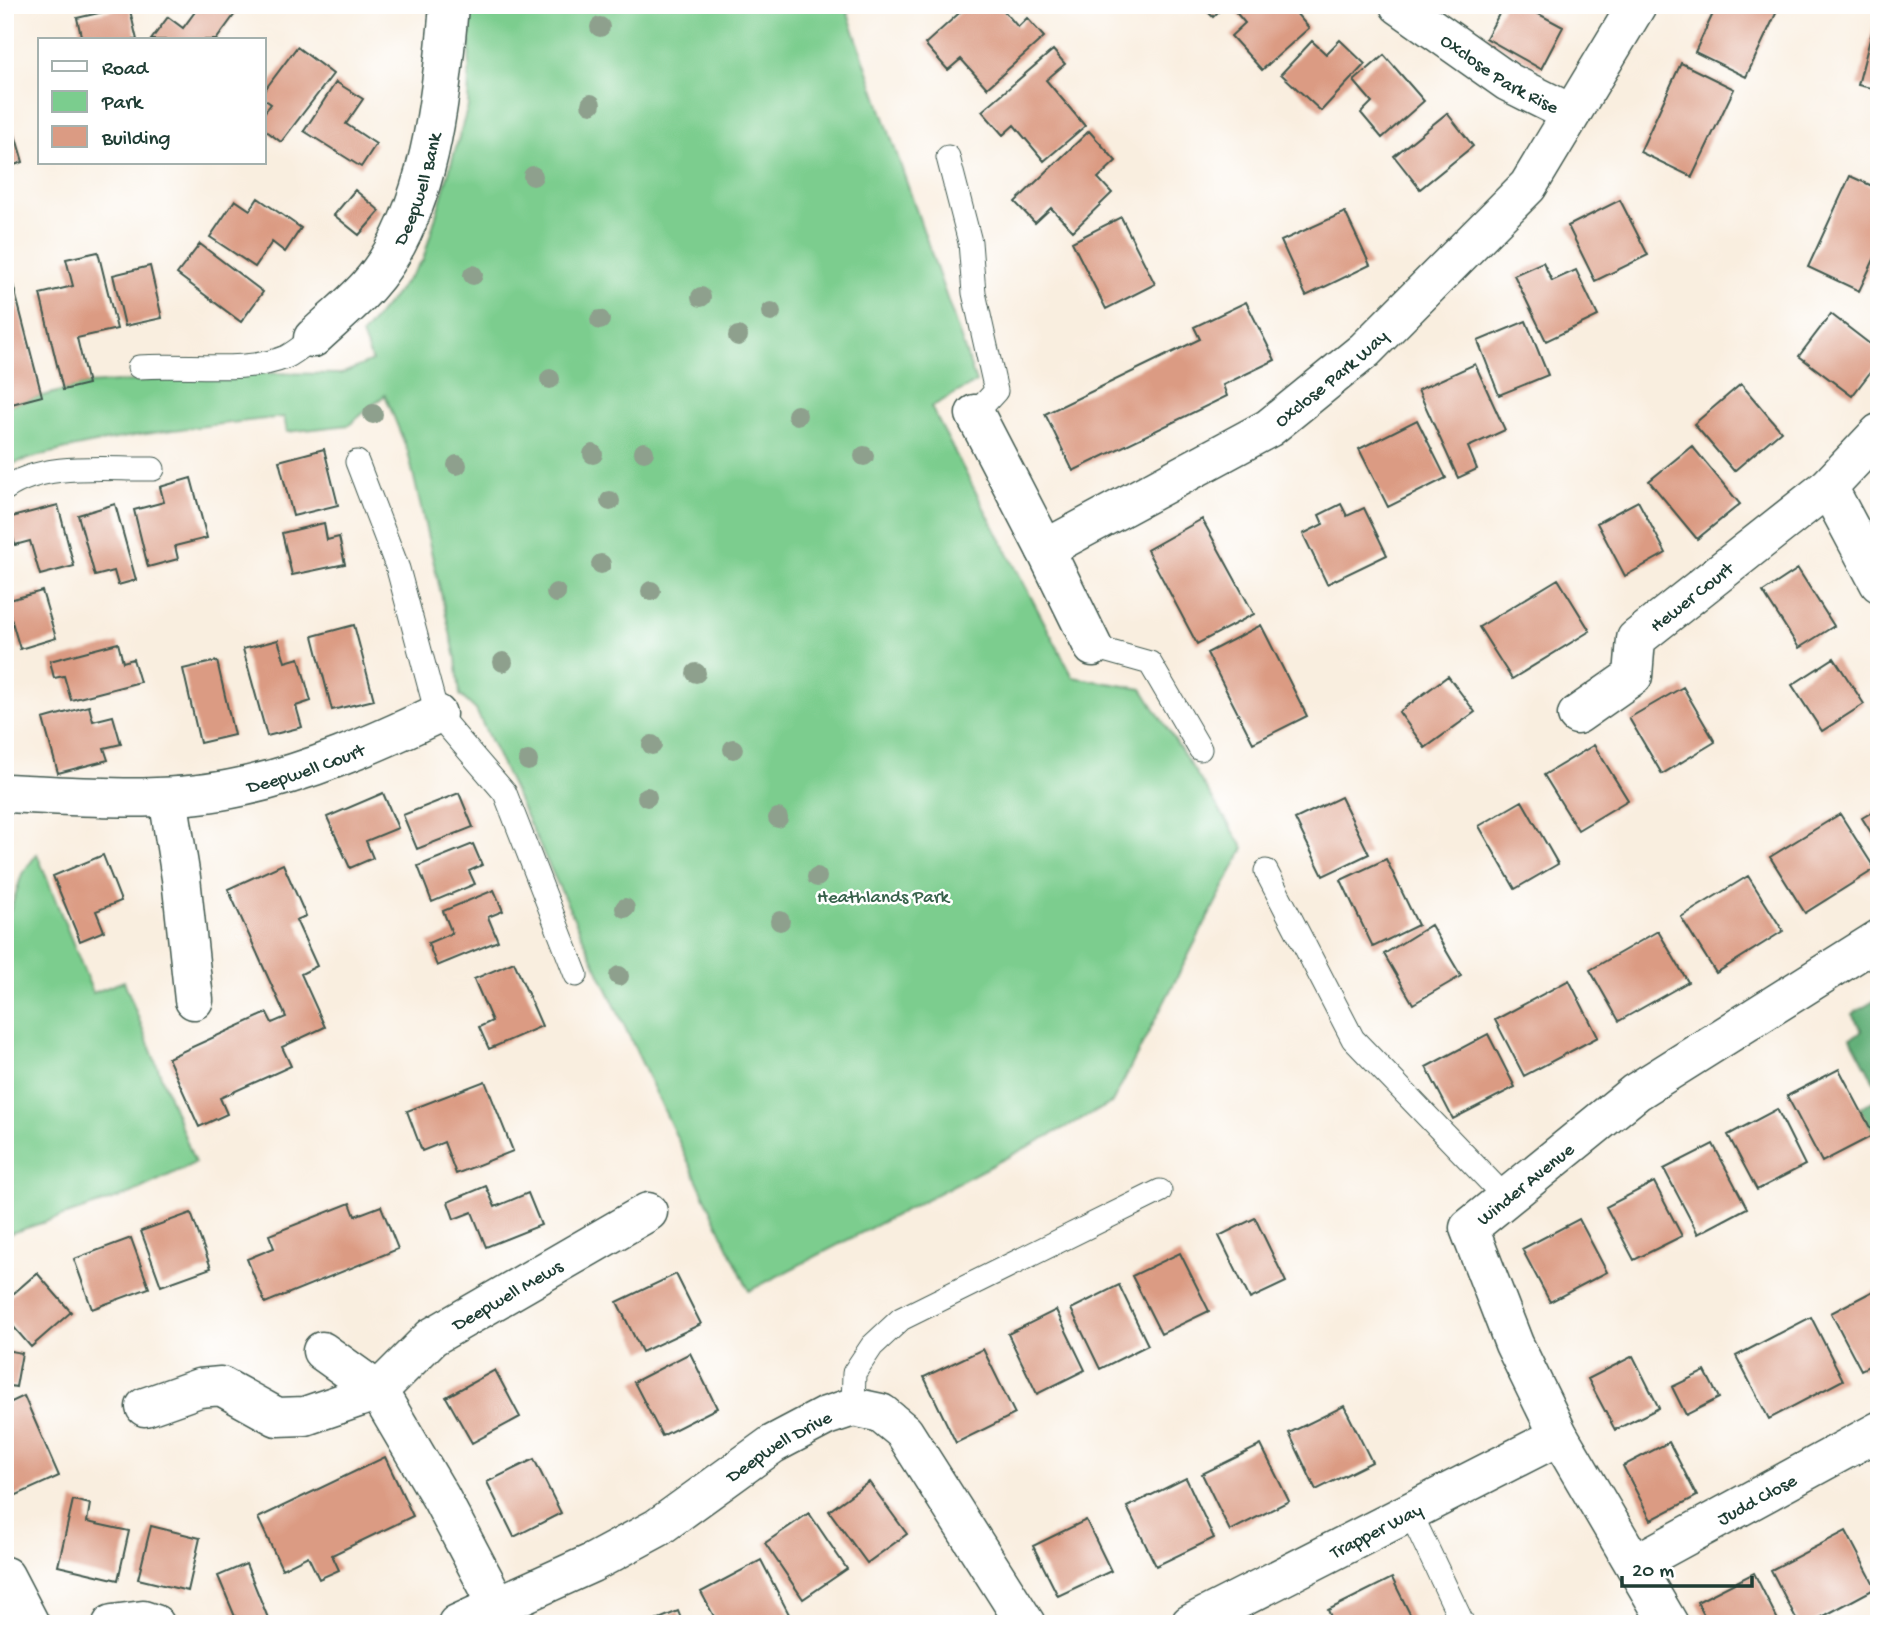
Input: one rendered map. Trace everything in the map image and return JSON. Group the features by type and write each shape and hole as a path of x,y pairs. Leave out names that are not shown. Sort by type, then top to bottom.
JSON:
{"street":[{"name":"Oxclose Park Rise","path":"1399,5 1508,82 1570,113"},
{"name":"Oxclose Park Way","path":"1045,549 1269,428 1365,350 1528,186 1637,5"},
{"name":"Deepwell Bank","path":"313,338 370,285 404,229 428,163 446,6"},
{"path":"975,414 1093,647"},
{"name":"Hewer Court","path":"1577,715 1633,676 1636,639 1828,487 1879,433"},
{"path":"1828,487 1879,583"},
{"name":"Deepwell Court","path":"5,793 168,797 240,787 325,764 437,714"},
{"path":"168,797 181,878 194,1000"},
{"name":"Winder Avenue","path":"1669,1624 1559,1436 1514,1344 1469,1228 1636,1092 1879,939"},
{"name":"Deepwell Mews","path":"145,1407 199,1388 220,1386 277,1417 305,1416 378,1391 432,1337 648,1212"},
{"path":"321,1351 378,1391 442,1499 498,1606"},
{"name":"Deepwell Drive","path":"457,1624 657,1528 773,1444 825,1416 853,1407 880,1413 904,1432 1026,1624"},
{"name":"Judd Close","path":"1635,1564 1879,1432"},
{"name":"Trapper Way","path":"1191,1624 1559,1436"},
{"path":"5,1576 30,1624"},
{"path":"111,1624 143,1620 155,1624"}],"lane":[{"path":"948,157 970,242 974,293 996,391 975,414"},
{"path":"139,367 246,367 290,355 313,338"},
{"path":"356,462 398,569 437,714 505,793 576,975"},
{"path":"5,489 22,477 55,472 153,469"},
{"path":"1093,647 1150,663 1200,749"},
{"path":"1266,871 1353,1039 1506,1198"},
{"path":"853,1407 854,1373 872,1346 901,1318 1160,1191"},
{"path":"1409,1512 1463,1624"}],"green space":[{"name":"Heathlands Park","path":"471,5 845,5 976,382 931,407 1073,677 1142,689 1244,848 1112,1103 749,1291 476,710 460,695 456,658 408,452 385,395 349,425 287,432 284,417 214,425 108,440 5,466 5,406 8,405 88,384 256,373 341,374 372,361 362,335 423,260 468,106"},
{"path":"37,854 93,993 124,981 195,1163 127,1195 5,1235 5,927 22,874"},
{"path":"1879,998 1879,1091 1851,1038 1862,1031 1852,1014"},
{"path":"1879,1098 1879,1145 1859,1108"}],"building":[{"path":"200,5 224,5 235,14 217,38 152,38 168,17 183,28"},
{"path":"968,5 982,5 984,8 999,5 1018,27 1027,18 1044,37 987,88 961,59 948,70 925,44"},
{"path":"1201,5 1225,5 1213,17"},
{"path":"1237,5 1289,5 1309,28 1262,70 1231,36 1245,23 1233,9"},
{"path":"1504,5 1522,5 1563,27 1541,69 1486,38"},
{"path":"1717,5 1780,5 1746,77 1695,52"},
{"path":"129,6 137,38 82,38 77,18"},
{"path":"1874,24 1879,26 1879,90 1858,85"},
{"path":"1340,40 1365,64 1321,111 1281,74 1312,41 1326,54"},
{"path":"297,47 333,74 281,142 266,131 266,110 271,104 266,100 266,88"},
{"path":"1053,50 1065,64 1046,80 1085,126 1044,161 1014,125 1003,135 982,111"},
{"path":"1384,55 1424,101 1382,138 1361,113 1372,102 1354,81"},
{"path":"1681,63 1734,89 1692,177 1640,152"},
{"path":"336,82 363,99 346,124 376,144 361,167 304,131"},
{"path":"5,100 23,162 5,168"},
{"path":"1447,113 1473,146 1420,189 1394,156"},
{"path":"1089,131 1116,161 1098,178 1112,193 1073,231 1051,208 1035,223 1015,202"},
{"path":"1850,176 1879,189 1879,249 1859,291 1808,267"},
{"path":"355,190 380,211 359,235 334,215"},
{"path":"258,198 301,228 285,252 272,242 255,267 210,237 235,200 250,210"},
{"path":"1620,200 1648,255 1595,281 1568,226"},
{"path":"1345,212 1370,265 1306,296 1281,241"},
{"path":"1121,217 1155,284 1106,309 1072,242"},
{"path":"200,244 263,292 241,322 177,274"},
{"path":"98,252 117,329 77,338 88,384 63,390 40,294 73,286 66,259"},
{"path":"1543,262 1552,281 1576,270 1598,316 1546,341 1514,275"},
{"path":"8,265 42,396 8,405 5,394 5,266"},
{"path":"150,266 162,318 125,326 113,275"},
{"path":"1246,302 1275,360 1223,385 1227,396 1073,471 1045,414 1200,339 1194,327"},
{"path":"1831,314 1879,351 1879,361 1852,396 1799,356"},
{"path":"1526,321 1548,375 1499,395 1478,341"},
{"path":"1475,364 1505,430 1468,447 1477,469 1458,478 1418,390"},
{"path":"1741,384 1781,431 1734,471 1694,424"},
{"path":"1417,420 1446,478 1388,507 1359,449"},
{"path":"1692,446 1740,504 1697,539 1649,481"},
{"path":"324,449 338,505 293,516 279,461"},
{"path":"191,478 207,538 175,546 178,559 148,567 134,510 164,502 160,487"},
{"path":"1638,501 1666,553 1625,576 1597,523"},
{"path":"115,504 136,580 118,585 114,571 95,576 78,515"},
{"path":"1341,504 1347,516 1364,508 1387,555 1327,584 1303,534 1323,524 1319,515"},
{"path":"58,505 74,566 40,575 30,541 15,545 8,518"},
{"path":"1202,519 1254,614 1197,644 1147,550"},
{"path":"324,523 327,540 339,537 345,564 292,575 282,533"},
{"path":"1798,569 1834,626 1799,648 1763,592"},
{"path":"1558,579 1590,631 1512,679 1479,627"},
{"path":"42,591 56,638 20,649 6,601"},
{"path":"354,625 374,700 332,710 313,636"},
{"path":"1261,625 1307,716 1253,743 1207,653"},
{"path":"278,640 285,662 299,658 311,701 296,706 302,727 267,736 243,649"},
{"path":"118,643 123,662 133,659 140,682 71,700 64,676 54,678 50,661"},
{"path":"1834,658 1864,704 1822,731 1792,685"},
{"path":"217,661 234,735 200,743 183,669"},
{"path":"1448,676 1475,712 1425,748 1399,712"},
{"path":"1683,687 1715,742 1662,774 1629,718"},
{"path":"89,706 93,721 113,716 121,744 104,748 108,760 58,773 43,719"},
{"path":"1594,745 1628,800 1578,830 1544,775"},
{"path":"383,793 398,828 366,841 373,858 350,868 327,817"},
{"path":"459,793 473,827 417,849 403,815"},
{"path":"1341,797 1369,854 1323,876 1295,819"},
{"path":"1522,801 1558,864 1515,889 1479,826"},
{"path":"1879,808 1879,845 1862,818"},
{"path":"1840,814 1875,869 1805,913 1770,857"},
{"path":"473,844 482,865 469,871 475,884 432,902 418,866"},
{"path":"103,855 121,901 96,911 104,931 80,941 53,876"},
{"path":"1386,859 1418,925 1373,947 1341,880"},
{"path":"283,864 306,916 296,920 317,966 301,974 325,1027 282,1047 291,1066 220,1098 227,1114 199,1127 168,1058 267,1013 272,1023 286,1017 228,889"},
{"path":"1748,876 1783,931 1716,973 1681,917"},
{"path":"494,890 503,911 488,917 498,941 437,966 428,943 452,933 443,911"},
{"path":"1431,925 1461,976 1413,1004 1384,954"},
{"path":"1658,931 1688,982 1619,1021 1590,970"},
{"path":"514,962 542,1026 489,1049 479,1027 492,1021 474,979"},
{"path":"1569,980 1598,1037 1524,1076 1495,1020"},
{"path":"1488,1034 1515,1087 1453,1119 1426,1067"},
{"path":"1839,1069 1874,1135 1822,1162 1787,1096"},
{"path":"485,1081 513,1151 456,1174 444,1142 422,1151 407,1111"},
{"path":"1777,1109 1805,1165 1757,1190 1728,1135"},
{"path":"1713,1144 1747,1208 1698,1234 1664,1169"},
{"path":"1654,1182 1682,1236 1634,1260 1606,1207"},
{"path":"486,1186 495,1207 528,1193 541,1225 486,1247 472,1212 454,1219 448,1202"},
{"path":"350,1203 355,1216 381,1206 398,1249 265,1303 247,1259 274,1248 269,1235"},
{"path":"191,1213 211,1268 161,1286 141,1231"},
{"path":"1255,1218 1286,1282 1250,1299 1219,1236"},
{"path":"1579,1219 1607,1272 1550,1302 1522,1249"},
{"path":"131,1238 149,1288 92,1309 74,1259"},
{"path":"1180,1253 1209,1311 1161,1334 1132,1276"},
{"path":"37,1273 71,1312 31,1347 5,1317 5,1301"},
{"path":"676,1274 701,1324 642,1352 617,1302"},
{"path":"1119,1285 1148,1345 1100,1369 1071,1309"},
{"path":"1879,1288 1879,1361 1861,1370 1831,1313"},
{"path":"1056,1310 1085,1370 1037,1394 1008,1334"},
{"path":"1811,1317 1843,1380 1769,1419 1736,1356"},
{"path":"983,1349 1015,1414 956,1443 924,1377"},
{"path":"5,1350 22,1353 16,1387 5,1385"},
{"path":"690,1353 717,1408 662,1436 634,1382"},
{"path":"1633,1356 1659,1408 1615,1430 1588,1379"},
{"path":"495,1370 520,1417 472,1443 446,1397"},
{"path":"1705,1371 1719,1398 1686,1415 1672,1387"},
{"path":"24,1396 59,1476 8,1499 5,1491 5,1405"},
{"path":"1344,1406 1372,1462 1316,1490 1289,1433"},
{"path":"1669,1442 1697,1496 1651,1520 1623,1466"},
{"path":"1261,1445 1289,1501 1230,1531 1202,1474"},
{"path":"385,1457 413,1516 332,1555 339,1570 319,1579 308,1556 282,1569 258,1518"},
{"path":"534,1459 561,1513 514,1537 487,1482"},
{"path":"1186,1478 1214,1538 1156,1566 1127,1507"},
{"path":"869,1482 907,1534 867,1563 829,1511"},
{"path":"73,1500 90,1504 87,1522 129,1531 118,1580 58,1566"},
{"path":"809,1513 847,1569 803,1599 765,1543"},
{"path":"1086,1520 1111,1571 1058,1596 1033,1546"},
{"path":"151,1526 200,1538 188,1591 138,1579"},
{"path":"1846,1531 1876,1588 1809,1624 1799,1624 1771,1570"},
{"path":"761,1560 791,1618 779,1624 718,1624 701,1592"},
{"path":"246,1564 268,1618 254,1624 238,1624 218,1576"},
{"path":"1754,1573 1780,1624 1709,1624 1697,1602"},
{"path":"1392,1578 1415,1624 1334,1624 1328,1610"},
{"path":"678,1611 683,1624 647,1624"}]}
